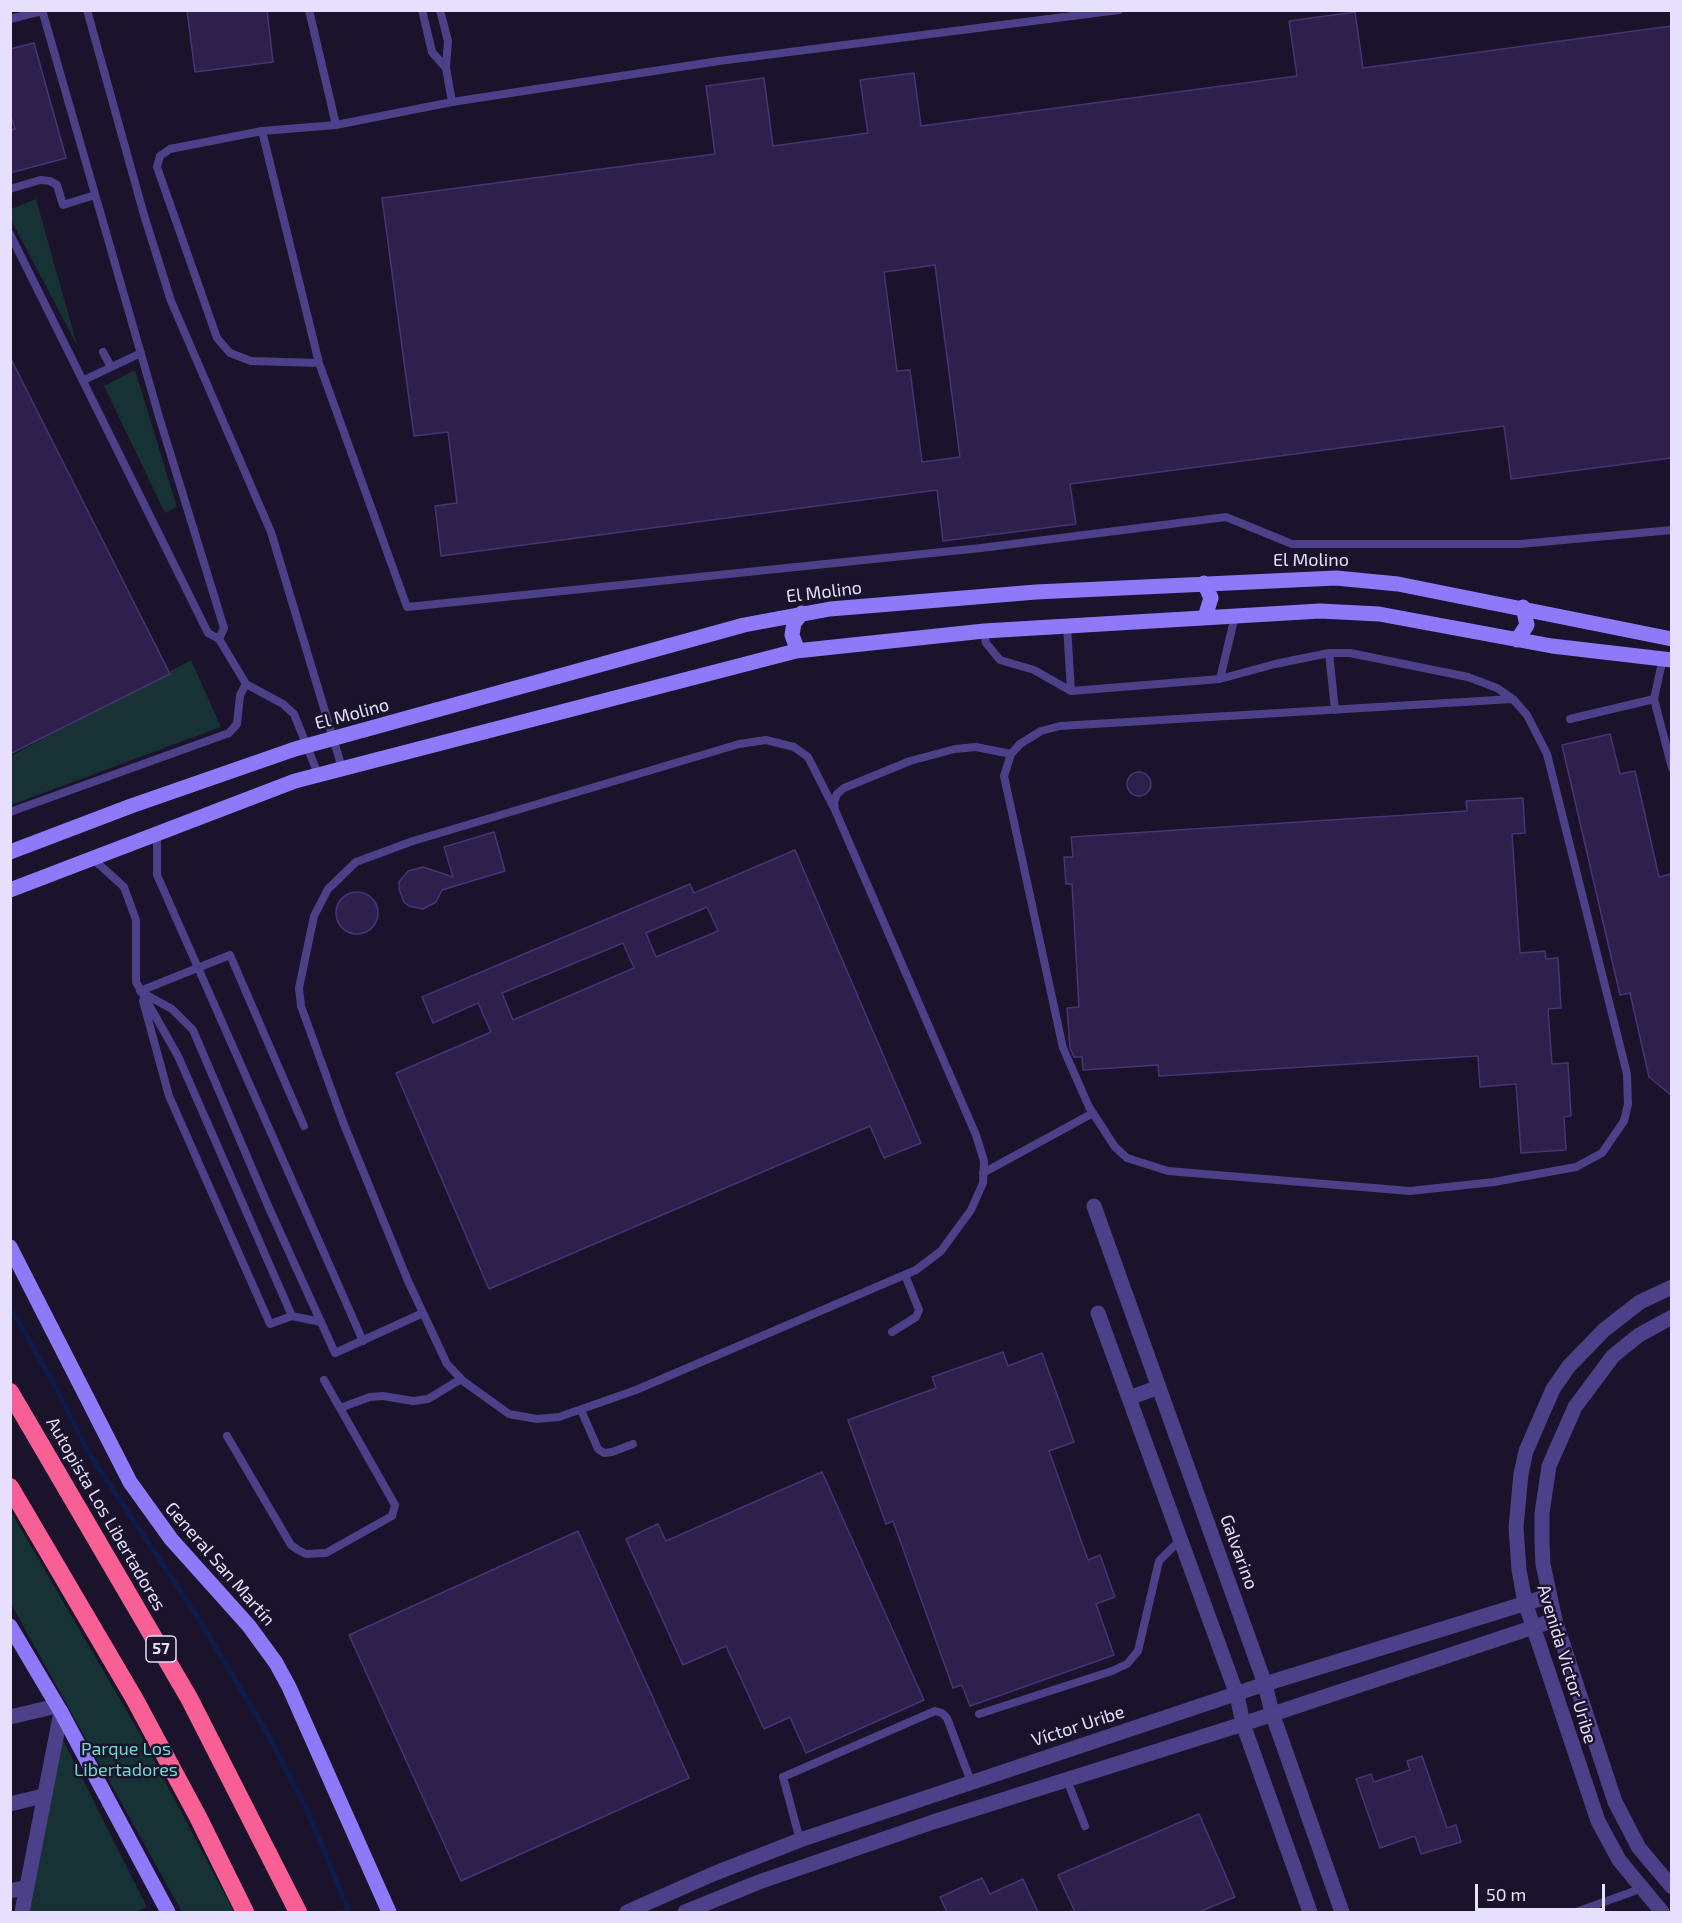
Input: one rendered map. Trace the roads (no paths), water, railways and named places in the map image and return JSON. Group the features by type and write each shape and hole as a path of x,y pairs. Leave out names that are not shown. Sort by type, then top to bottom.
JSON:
{"highway":[{"name":"Autopista Los Libertadores","path":"10,1392 189,1698 297,1912"},
{"path":"10,1487 134,1698 245,1912"}],"street":[{"name":"El Molino","path":"10,852 131,806 305,747 744,625 802,613 920,600 1289,578 1346,578 1398,584 1523,607 1671,639"},
{"path":"1204,583 1212,598 1205,617"},
{"path":"1517,640 1527,625 1523,607"},
{"path":"10,890 318,774 725,667 800,650 984,631 1320,611 1369,614 1517,640 1667,659"},
{"path":"800,650 795,646 792,634 794,623 802,613"},
{"name":"Galvarino","path":"1094,1206 1265,1684 1272,1713 1342,1912"},
{"name":"General San Martín","path":"10,1246 130,1482 171,1539 249,1626 276,1662 297,1703 389,1912"},
{"name":"Avenida Victor Uribe","path":"1662,1912 1640,1889 1619,1860 1598,1821 1525,1602 1517,1548 1517,1500 1526,1451 1543,1409 1569,1366 1604,1330 1640,1302 1671,1287"},
{"path":"1098,1313 1182,1538 1237,1695 1243,1724 1310,1912"},
{"name":"Avenida Victor Uribe","path":"1671,1317 1639,1335 1606,1364 1575,1407 1557,1442 1549,1466 1542,1513 1543,1564 1555,1620 1615,1802 1639,1848 1671,1887"},
{"path":"1129,1398 1159,1387"},
{"name":"Víctor Uribe","path":"627,1912 713,1874 800,1840 1265,1684 1549,1596"},
{"path":"685,1912 807,1865 1555,1620"},
{"path":"11,1629 59,1709 168,1912"},
{"path":"10,1717 59,1709"},
{"path":"22,1912 59,1709"},
{"path":"10,1804 44,1796"},
{"path":"800,1840 807,1865"},
{"path":"10,1891 27,1887"}],"lane":[{"path":"87,10 144,215 171,301 271,532 342,768"},
{"path":"309,10 336,125"},
{"path":"422,10 432,52 446,69"},
{"path":"440,10 448,41 446,69 452,102"},
{"path":"319,363 251,360 230,353 217,338 157,167 160,156 170,149 262,131 336,125 452,102 719,61 1119,10"},
{"path":"10,19 42,11 141,353 224,628 219,639"},
{"path":"262,131 319,363 407,607 981,548 1226,517 1292,543 1520,544 1671,530"},
{"path":"10,189 40,180 50,181 57,185 63,205 95,195"},
{"path":"10,234 208,633 219,639 246,684 283,704 294,714 305,747 318,774"},
{"path":"103,352 111,367"},
{"path":"84,380 141,353"},
{"path":"1220,679 1235,616"},
{"path":"1067,626 1071,691"},
{"path":"984,631 986,643 1000,660 1034,670 1071,691 1220,679 1329,654 1350,653 1468,677 1497,688 1513,699 1527,715 1547,754 1627,1074 1628,1104 1624,1121 1602,1153 1576,1167 1436,1190 1398,1190 1168,1171 1145,1166 1127,1158 1115,1147 1093,1113 1062,1048 1005,788 1004,776 1011,754 1028,737 1060,726 1513,699"},
{"path":"1329,654 1335,710"},
{"path":"1667,659 1654,699 1671,768"},
{"path":"10,812 229,733 237,724 240,695 246,684"},
{"path":"1570,719 1654,699"},
{"path":"766,740 794,747 808,757 835,810 976,1135 984,1161 983,1183 971,1210 940,1251 916,1270 636,1390 560,1418 537,1419 509,1414 461,1379 447,1364 423,1313 343,1122 301,1006 300,988 314,916 328,889 356,862 394,848 739,744 766,740"},
{"path":"835,810 834,802 837,794 844,788 910,761 955,749 976,747 1011,754"},
{"path":"157,834 157,874 196,968 363,1341"},
{"path":"92,858 124,888 136,920 136,982 178,1056 292,1316"},
{"path":"140,991 230,955 304,1126"},
{"path":"140,991 172,1009 193,1030 269,1208 335,1353 423,1313"},
{"path":"140,991 169,1096 270,1324 292,1316 321,1322"},
{"path":"983,1173 1093,1113"},
{"path":"892,1332 916,1317 919,1310 904,1275"},
{"path":"340,1408 377,1396 413,1401 428,1399 461,1379"},
{"path":"227,1436 291,1545 306,1554 326,1553 392,1516 395,1505 324,1380"},
{"path":"581,1410 598,1449 604,1453 633,1444"},
{"path":"979,1714 1112,1671 1127,1664 1138,1651 1159,1561 1182,1538"},
{"path":"800,1840 783,1777 935,1711 947,1718 971,1782"},
{"path":"1067,1780 1085,1826"},
{"path":"1576,1912 1640,1889"}],"waterway":[{"path":"10,1307 53,1382 87,1450 200,1621 269,1736 308,1812 349,1912"}],"park label":[{"name":"Parque Los Libertadores","path":"126,1759"}]}
